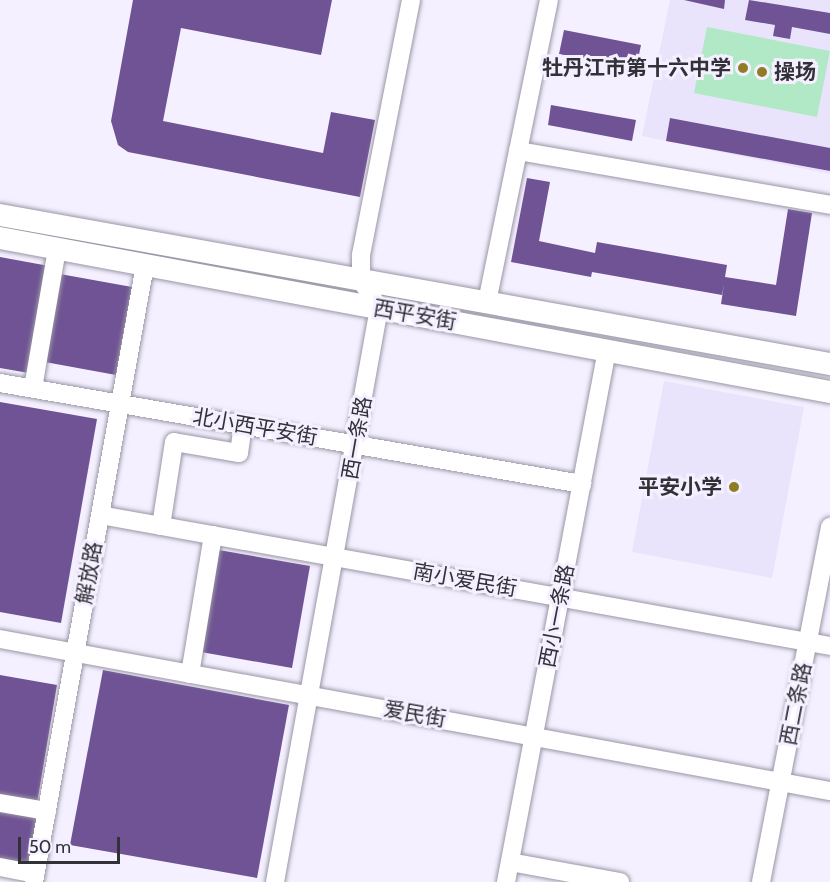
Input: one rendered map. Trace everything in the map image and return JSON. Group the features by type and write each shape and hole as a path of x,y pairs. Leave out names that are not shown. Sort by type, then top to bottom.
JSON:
{"main road":[{"name":"西平安街","path":"0,215 830,364"},
{"name":"西平安街","path":"0,238 830,392"}],"street":[{"path":"380,308 361,280 361,255 411,0"},
{"path":"487,302 549,0"},
{"path":"518,151 830,205"},
{"path":"33,388 57,249"},
{"name":"解放路","path":"35,878 145,265"},
{"name":"西一条路","path":"275,882 380,308"},
{"name":"西小一条路","path":"506,882 607,350"},
{"name":"北小西平安街","path":"0,382 582,484"},
{"path":"161,526 174,442 239,453 243,425"},
{"name":"南小爱民街","path":"99,515 830,646"},
{"name":"西二条路","path":"761,882 830,527"},
{"path":"189,674 213,535"},
{"name":"爱民街","path":"0,639 830,791"},
{"path":"0,802 47,811"},
{"path":"510,862 620,882"},
{"path":"0,867 35,878"}],"shaded area":[{"name":"牡丹江市第十六中学","path":"670,0 830,0 830,174 642,136"},
{"path":"664,381 804,407 772,578 632,552"}],"green space":[{"name":"操场","path":"707,27 830,51 817,117 694,93"}],"building":[{"path":"133,0 332,0 321,55 181,28 163,121 323,153 331,112 375,120 360,197 128,152 118,145 111,121"},
{"path":"684,0 725,0 724,9"},
{"path":"749,0 830,13 830,34 792,27 790,39 773,36 775,25 745,20"},
{"path":"564,30 641,45 636,69 559,54"},
{"path":"551,105 636,120 632,141 548,125"},
{"path":"670,118 830,148 830,171 666,141"},
{"path":"527,178 550,182 539,241 595,253 597,242 727,265 725,277 776,285 788,209 812,213 796,316 721,304 724,284 722,295 592,272 591,277 511,262"},
{"path":"0,257 49,266 29,373 0,368"},
{"path":"60,274 132,287 116,375 45,362"},
{"path":"0,402 97,419 61,623 0,612"},
{"path":"219,550 310,566 292,668 201,652"},
{"path":"103,670 289,705 257,878 70,845"},
{"path":"0,675 57,685 37,804 0,796"},
{"path":"0,810 40,818 31,869 0,863"}],"place":[{"name":"牡丹江市第十六中学","path":"743,68"},
{"name":"操场","path":"762,72"},
{"name":"平安小学","path":"734,487"}]}
